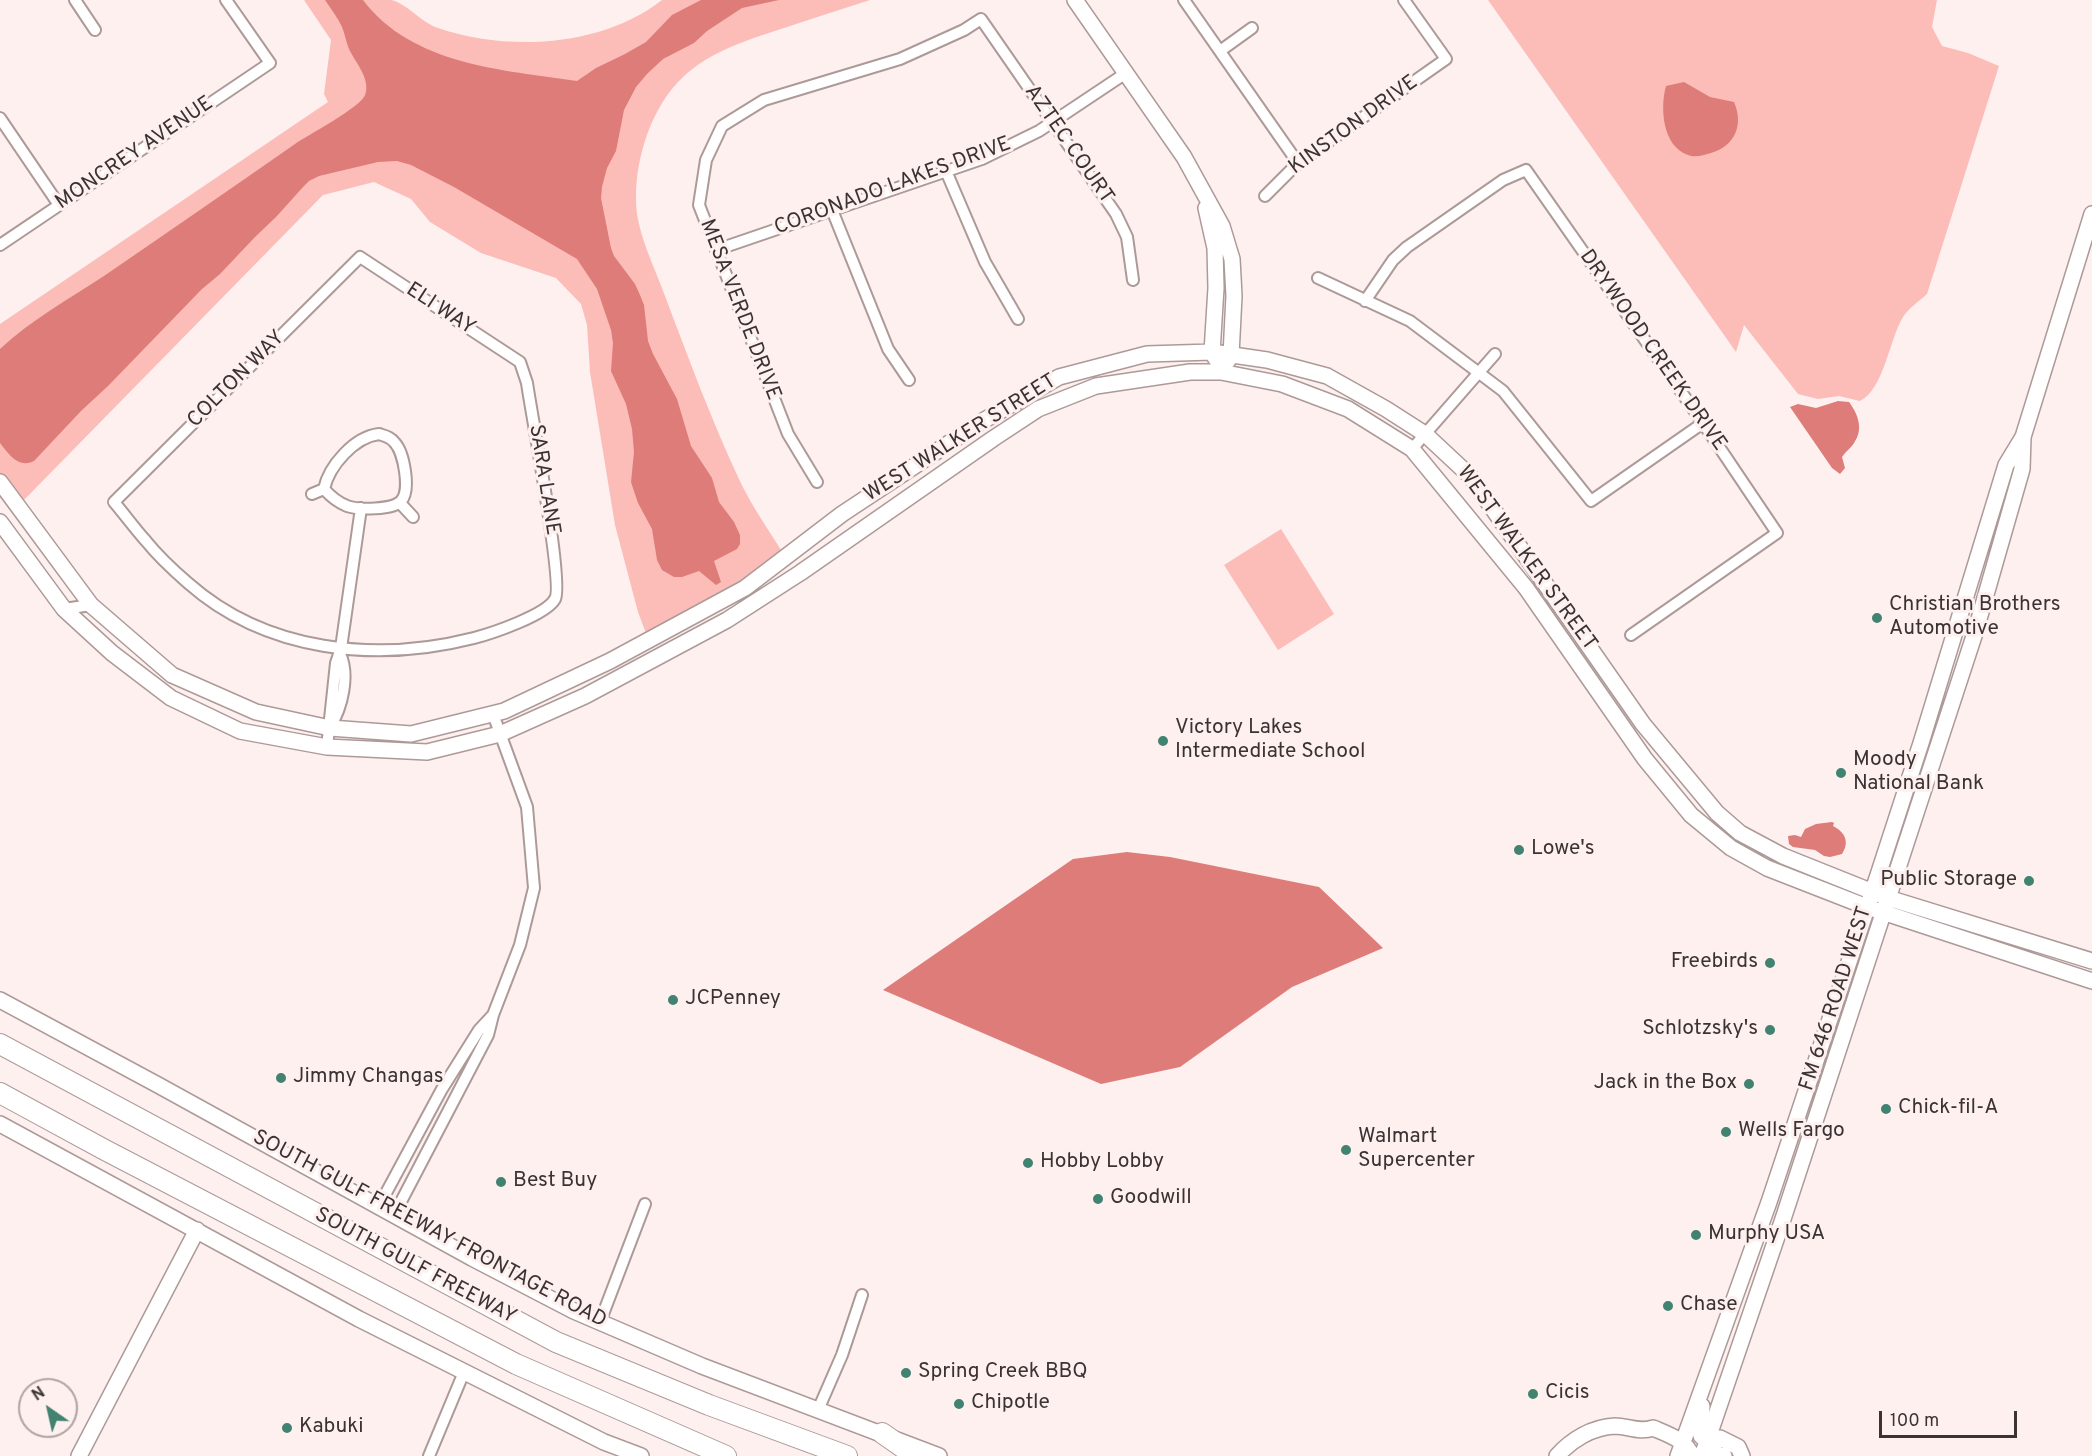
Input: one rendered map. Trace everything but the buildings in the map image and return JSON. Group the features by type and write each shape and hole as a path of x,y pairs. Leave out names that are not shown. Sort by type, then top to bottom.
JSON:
{"highway":[{"name":"SOUTH GULF FREEWAY","path":"0,1044 556,1342 710,1405 847,1456"},
{"name":"SOUTH GULF FREEWAY","path":"0,1093 516,1364 726,1456"},
{"path":"882,1433 915,1456"}],"street":[{"path":"75,0 95,30"},
{"name":"MONCREY AVENUE","path":"0,245 270,63 226,0"},
{"path":"1075,0 1184,157 1222,226 1232,259 1234,296 1231,355 1221,372"},
{"path":"1184,0 1298,163"},
{"name":"KINSTON DRIVE","path":"1265,196 1298,163 1446,59 1404,0"},
{"name":"AZTEC COURT","path":"981,19 1116,214 1127,237 1133,280"},
{"name":"MESA VERDE DRIVE","path":"817,482 788,434 699,205 706,160 723,126 764,100 900,59 964,30 981,19"},
{"path":"1220,51 1252,28"},
{"name":"CORONADO LAKES DRIVE","path":"716,250 982,159 1039,131 1126,73"},
{"path":"0,118 59,205"},
{"name":"DRYWOOD CREEK DRIVE","path":"1365,301 1393,260 1407,247 1503,180 1526,170 1777,533 1631,635"},
{"path":"946,171 985,262 1018,320"},
{"path":"1204,196 1215,248 1216,288 1212,352 1221,372"},
{"path":"832,210 888,349 909,380"},
{"name":"FM 646 ROAD WEST","path":"1683,1450 1700,1393 1769,1202 1921,743 2006,465 2023,437 2092,214"},
{"name":"ELI WAY","path":"360,257 520,362"},
{"name":"COLTON WAY","path":"341,651 292,639 256,626 232,614 199,592 161,558 114,502 360,257"},
{"path":"1318,278 1410,321 1503,392 1591,501 1703,423"},
{"name":"WEST WALKER STREET","path":"0,482 91,605 172,675 255,712 330,728 411,734 504,711 610,661 745,588 842,514 981,422 1059,377 1147,354 1212,352 1267,360 1327,376 1425,434 1470,476 1643,724 1717,813 1740,833 1784,856 1872,892 1885,905 2092,981"},
{"path":"1412,449 1495,354"},
{"name":"SARA LANE","path":"341,651 422,648 450,644 502,629 544,609 555,599 557,582 554,548 527,384 520,362"},
{"name":"WEST WALKER STREET","path":"0,522 64,609 112,653 171,698 240,731 327,747 427,752 500,734 585,696 727,620 800,573 1038,409 1096,386 1190,372 1221,372 1282,384 1348,409 1412,449 1526,588 1645,759 1691,815 1731,848 1767,868 1867,907 1885,905 2092,960"},
{"path":"379,434 388,436 395,442 405,471 406,490 400,503 386,508 349,507 324,489 326,478 338,462 362,440 370,435 379,434"},
{"name":"FM 646 ROAD WEST","path":"1707,1447 1975,633 2022,469 2023,437"},
{"path":"312,494 324,489"},
{"path":"400,503 412,517"},
{"path":"327,747 336,663 341,651 361,508"},
{"path":"64,609 91,605"},
{"path":"394,1215 489,1035 493,1016 520,945 534,888 527,807 493,714"},
{"name":"SOUTH GULF FREEWAY FRONTAGE ROAD","path":"0,1000 472,1258 600,1322 702,1366 939,1456"},
{"path":"379,1206 442,1089 479,1030 493,1016"},
{"path":"0,1124 359,1319 604,1442 641,1456"},
{"path":"600,1322 645,1204"},
{"path":"79,1456 197,1230"},
{"path":"818,1410 842,1355 862,1295"},
{"path":"429,1456 464,1372"},
{"path":"1700,1393 1702,1398 1701,1436 1707,1447 1716,1454 1724,1456"},
{"path":"1557,1456 1568,1443 1585,1433 1615,1426 1645,1431 1649,1437 1683,1450"},
{"path":"1707,1447 1720,1438 1738,1448 1741,1456"}],"shaded area":[{"path":"304,0 391,0 438,28 465,36 524,42 554,41 612,28 638,16 662,0 870,0 770,32 705,60 683,77 663,102 648,132 639,165 637,209 646,247 728,455 748,497 784,555 745,583 647,636 638,612 615,525 590,372 587,325 581,304 556,278 481,253 430,222 411,199 374,182 323,195 21,503 0,475 0,324 328,102 324,94 331,40"},
{"path":"325,0 363,0 383,22 407,39 461,61 519,73 577,81 596,68 646,42 672,15 701,0 779,0 742,8 707,31 694,43 663,59 647,74 636,87 624,110 616,151 607,168 602,187 601,198 614,256 635,284 640,295 644,305 648,341 677,399 691,446 712,478 719,502 734,522 740,535 740,544 737,549 714,561 721,582 716,585 699,571 682,577 674,577 662,570 657,560 652,529 638,503 631,482 634,452 632,429 626,404 611,371 613,343 611,330 597,289 577,259 454,187 411,165 397,161 378,162 319,176 309,181 34,461 19,462 10,456 0,443 0,349 37,319 104,276 295,144 345,113 365,95 366,83 362,71 349,49 340,24"},
{"path":"1488,0 1937,0 1932,27 1942,46 1968,53 1999,66 1927,294 1903,317 1880,375 1868,395 1860,401 1839,396 1818,399 1798,394 1744,325 1736,352"},
{"path":"1684,82 1710,97 1734,102 1738,119 1735,134 1719,150 1691,156 1679,150 1668,135 1663,115 1666,86"},
{"path":"1838,401 1849,402 1857,417 1859,427 1857,438 1842,457 1845,468 1840,474 1832,468 1790,407 1798,404 1816,408"},
{"path":"1281,529 1334,614 1278,650 1224,565"},
{"path":"1832,822 1833,826 1841,831 1846,841 1842,854 1824,856 1815,850 1793,847 1789,844 1788,836 1801,837 1805,829 1816,824"},
{"path":"1127,852 1170,857 1319,887 1383,948 1292,987 1180,1067 1101,1084 883,990 1073,859"}],"place":[{"name":"Christian Brothers Automotive","path":"1877,618"},
{"name":"Victory Lakes Intermediate School","path":"1163,741"},
{"name":"Moody National Bank","path":"1841,773"},
{"name":"Lowe's","path":"1519,850"},
{"name":"Public Storage","path":"2029,881"},
{"name":"Freebirds","path":"1770,963"},
{"name":"JCPenney","path":"673,1000"},
{"name":"Schlotzsky's","path":"1770,1030"},
{"name":"Jimmy Changas","path":"281,1078"},
{"name":"Jack in the Box","path":"1749,1084"},
{"name":"Chick-fil-A","path":"1886,1109"},
{"name":"Wells Fargo","path":"1726,1132"},
{"name":"Walmart Supercenter","path":"1346,1150"},
{"name":"Hobby Lobby","path":"1028,1163"},
{"name":"Best Buy","path":"501,1182"},
{"name":"Goodwill","path":"1098,1199"},
{"name":"Murphy USA","path":"1696,1235"},
{"name":"Chase","path":"1668,1306"},
{"name":"Spring Creek BBQ","path":"906,1373"},
{"name":"Cicis","path":"1533,1394"},
{"name":"Chipotle","path":"959,1404"},
{"name":"Kabuki","path":"287,1428"}]}
